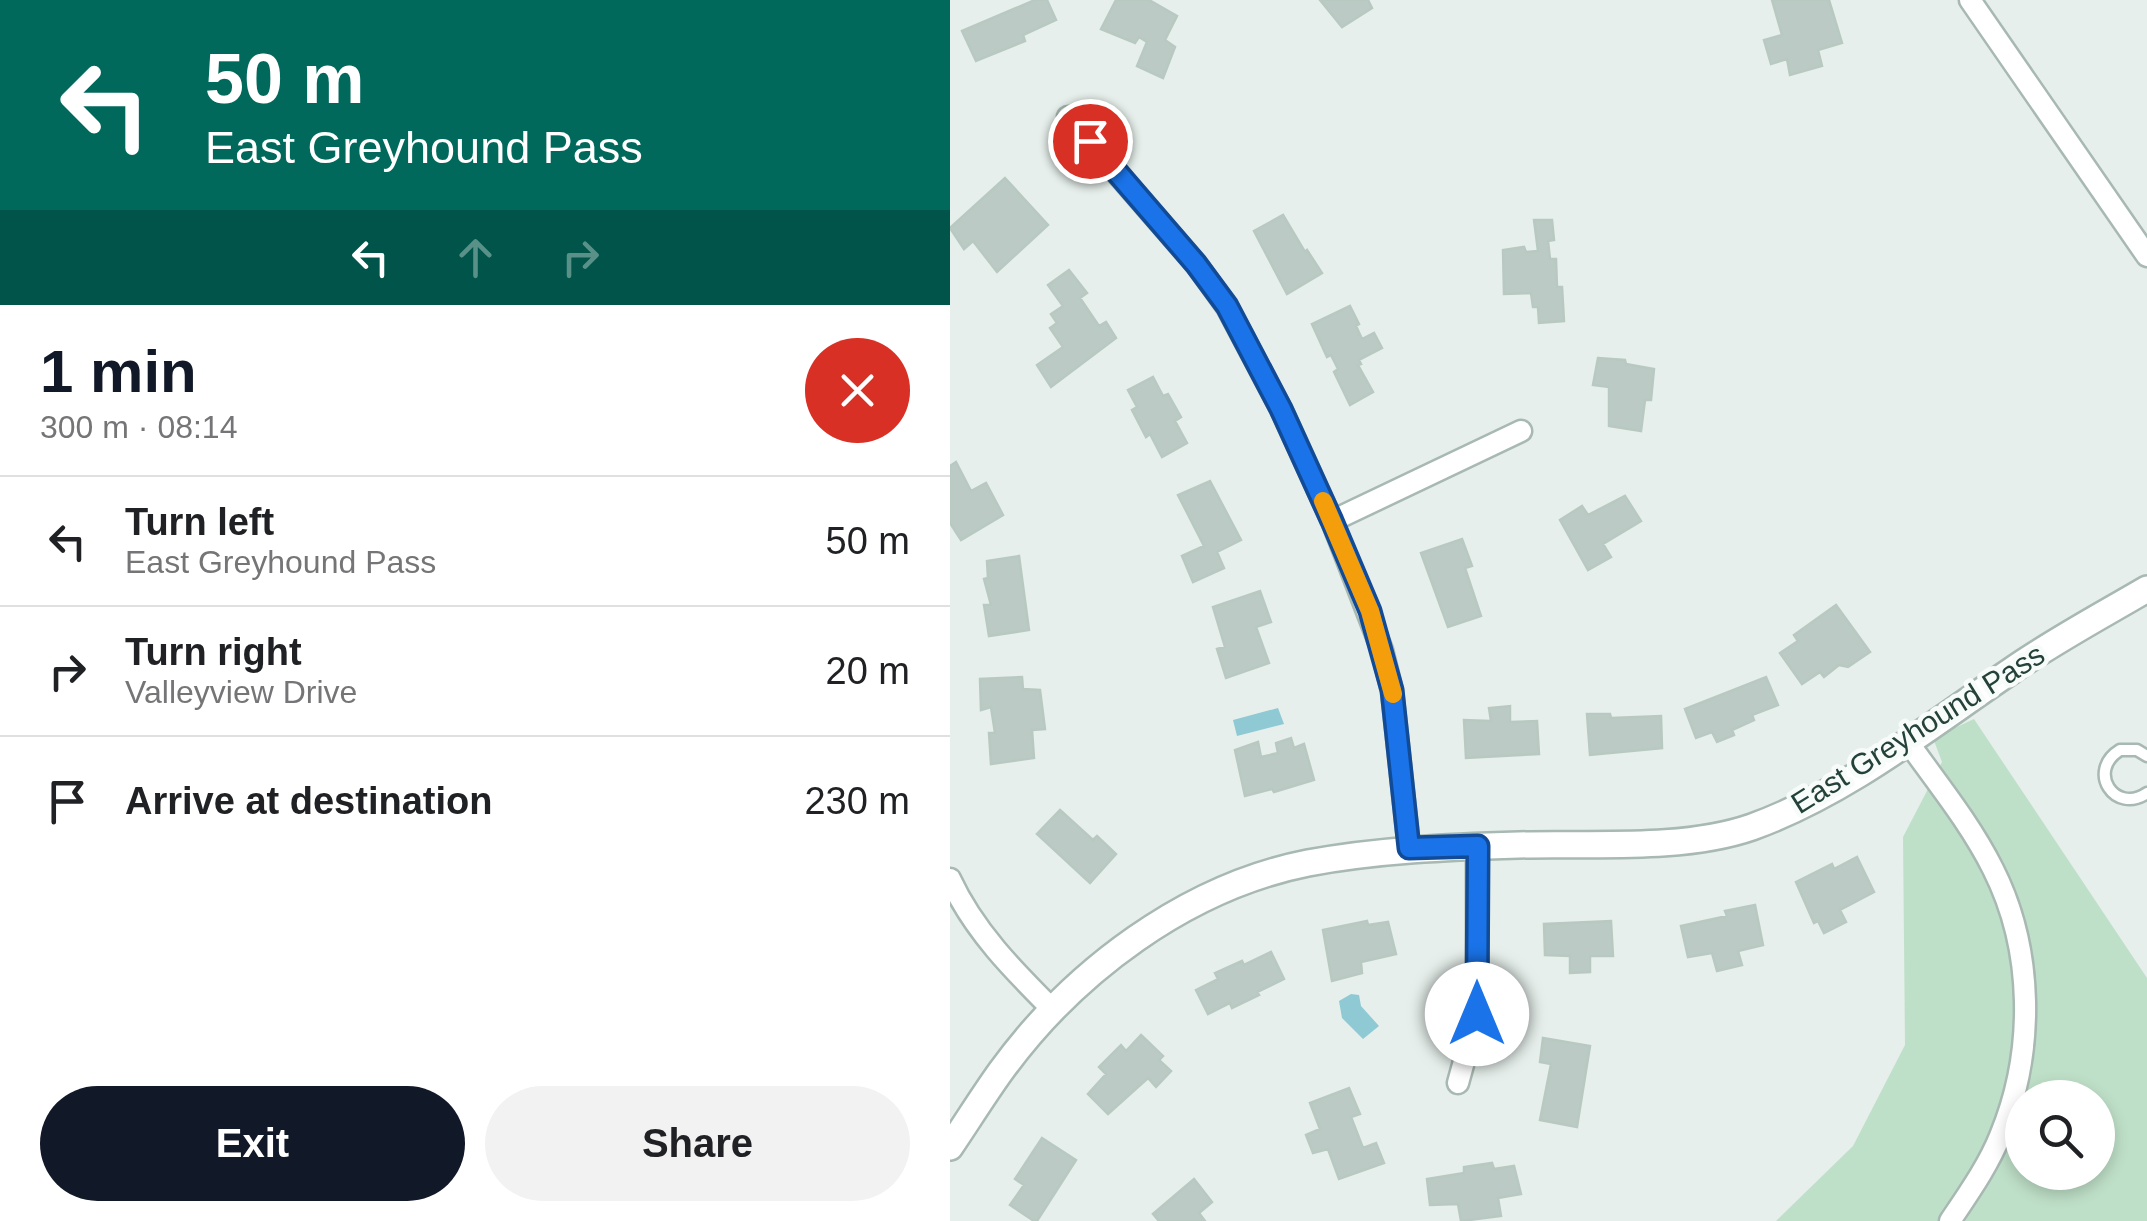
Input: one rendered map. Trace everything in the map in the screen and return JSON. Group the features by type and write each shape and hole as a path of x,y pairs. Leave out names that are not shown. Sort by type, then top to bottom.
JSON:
{"street":[{"path":"1970,0 2147,256"},
{"path":"1068,117 1196,264 1227,306 1281,409 1370,611 1392,690 1409,848"},
{"path":"1332,521 1521,431"},
{"name":"East Greyhound Pass","path":"950,1147 1002,1069 1053,1010 1120,949 1215,894 1306,864 1409,848 1680,841 1749,828 1812,801 1908,742 2016,668 2147,589"},
{"path":"1908,742 1973,833 1994,871 2010,908 2023,968 2022,1057 2012,1102 1993,1150 1950,1221"},
{"path":"1458,1083 1477,1014 1478,846"},
{"path":"950,879 973,922 1006,964 1053,1010"}],"lane":[{"path":"2147,756 2137,750 2120,750 2112,755 2104,770 2106,787 2120,798 2136,799 2147,792"}],"green space":[{"path":"1974,719 2147,978 2147,1221 1776,1221 1853,1146 1905,1045 1903,837 1942,762 1933,738"}],"water":[{"path":"1278,708 1284,724 1237,736 1233,720"},
{"path":"1351,994 1359,995 1361,1006 1379,1026 1363,1039 1342,1018 1339,1001"}],"building":[{"path":"1035,0 1047,0 1056,20 1023,35 1025,41 976,61 962,31"},
{"path":"1116,0 1149,0 1177,16 1165,40 1175,47 1163,78 1137,66 1147,42 1139,37 1135,43 1101,29"},
{"path":"1320,0 1368,0 1372,8 1342,27"},
{"path":"1772,0 1829,0 1842,43 1818,50 1822,66 1790,75 1787,59 1771,64 1764,40 1782,35"},
{"path":"1005,178 1048,225 997,272 973,241 964,249 950,228"},
{"path":"1283,215 1322,273 1287,294 1254,231"},
{"path":"1534,220 1552,220 1554,240 1548,241 1550,259 1556,259 1564,321 1539,323 1538,307 1533,307 1531,293 1504,294 1503,250 1524,247 1526,252 1538,251"},
{"path":"1069,270 1087,293 1080,298 1099,326 1106,322 1116,338 1051,387 1037,365 1063,347 1050,328 1057,323 1051,314 1063,306 1048,285"},
{"path":"1350,306 1362,339 1374,333 1382,348 1359,360 1373,392 1350,405 1334,372 1338,369 1331,355 1327,357 1312,324"},
{"path":"1598,358 1625,360 1626,364 1654,369 1651,400 1645,400 1641,431 1609,426 1609,387 1593,385"},
{"path":"1153,377 1181,417 1175,421 1187,443 1162,457 1132,410 1137,407 1128,390"},
{"path":"956,462 971,491 986,483 1003,515 961,540 950,523 950,466"},
{"path":"1210,481 1241,540 1217,552 1224,568 1193,582 1182,556 1204,546 1178,495"},
{"path":"1625,496 1641,521 1603,544 1611,557 1588,570 1560,520 1582,506 1588,515"},
{"path":"1462,539 1472,566 1465,568 1481,616 1448,627 1421,553"},
{"path":"1019,556 1029,630 989,636 984,605 991,605 984,579 988,578 987,561"},
{"path":"1260,591 1271,622 1256,627 1269,663 1226,678 1217,649 1225,647 1213,607"},
{"path":"1836,605 1870,652 1848,667 1839,665 1824,677 1820,672 1802,684 1780,653 1798,641 1794,635"},
{"path":"1022,677 1023,689 1040,690 1045,729 1032,730 1034,758 991,764 989,733 995,733 991,707 981,710 980,679"},
{"path":"1766,677 1778,705 1752,715 1754,720 1717,742 1712,732 1696,738 1685,709"},
{"path":"1510,706 1510,722 1537,721 1539,754 1466,758 1464,720 1491,721 1489,708"},
{"path":"1587,714 1610,714 1611,718 1661,716 1662,748 1590,755"},
{"path":"1291,738 1294,748 1304,744 1314,780 1245,796 1235,750 1258,742 1261,757 1278,753 1276,743"},
{"path":"1060,810 1093,840 1097,836 1116,854 1090,883 1037,834"},
{"path":"1857,857 1874,892 1840,910 1846,922 1824,933 1818,921 1814,923 1796,882 1832,864 1834,869"},
{"path":"1755,905 1763,945 1738,951 1742,965 1717,971 1712,953 1688,957 1681,926"},
{"path":"1367,921 1368,925 1388,922 1396,954 1361,962 1362,973 1332,981 1323,930"},
{"path":"1611,921 1613,956 1590,956 1590,972 1570,973 1570,956 1545,955 1544,924"},
{"path":"1271,952 1284,979 1232,1008 1230,1003 1208,1014 1196,990 1218,979 1215,973"},
{"path":"1141,1035 1163,1056 1159,1060 1171,1071 1156,1087 1148,1078 1108,1114 1088,1094 1106,1074 1099,1067 1121,1045 1126,1051"},
{"path":"1543,1038 1590,1046 1577,1127 1540,1120 1551,1064 1540,1062"},
{"path":"1349,1088 1360,1114 1351,1117 1363,1148 1376,1143 1384,1163 1339,1179 1328,1149 1313,1153 1306,1135 1320,1129 1310,1103"},
{"path":"1042,1138 1076,1160 1034,1221 1010,1205 1024,1185 1015,1179"},
{"path":"1492,1163 1494,1169 1514,1166 1521,1194 1498,1198 1501,1216 1461,1221 1458,1204 1430,1205 1427,1179 1464,1173 1464,1167"},
{"path":"1194,1179 1212,1202 1199,1213 1205,1221 1159,1221 1153,1214"}],"slow traffic":[{"path":"1323,501 1370,611 1393,694"}],"route":[{"path":"1090,141 1227,306 1281,409 1332,521 1370,611 1392,690 1409,848 1478,846 1477,1014"}]}
